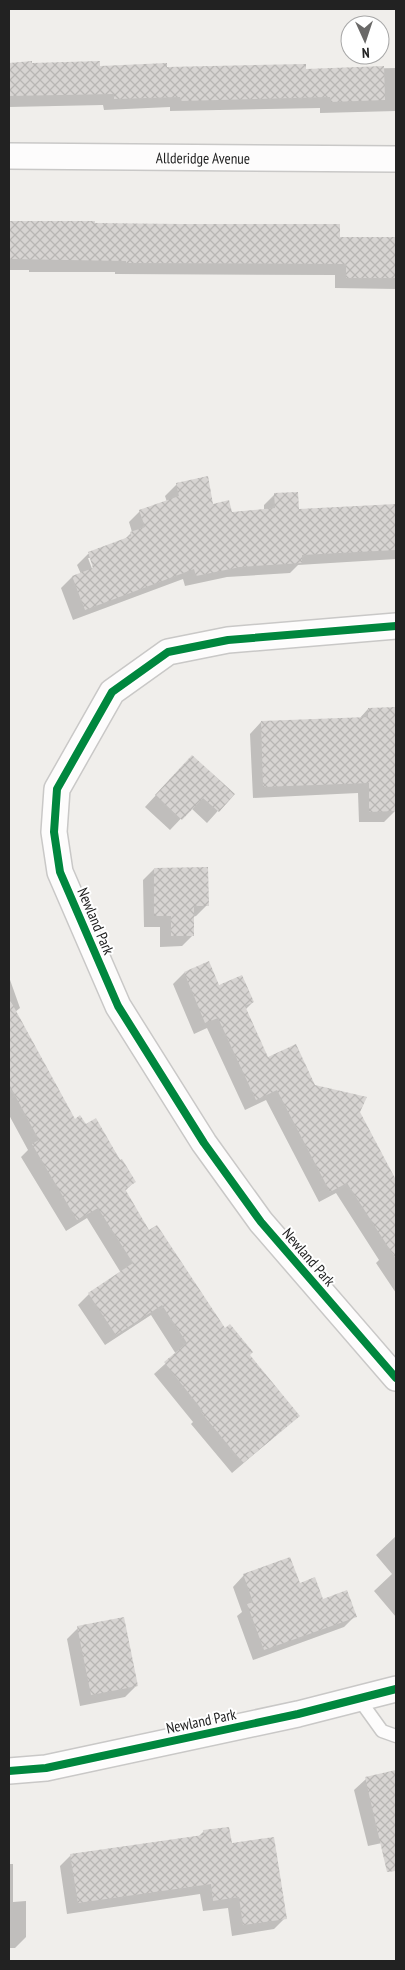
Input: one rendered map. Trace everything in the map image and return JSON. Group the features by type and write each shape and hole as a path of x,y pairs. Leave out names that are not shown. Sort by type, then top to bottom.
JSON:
{"street":[{"name":"Allderidge Avenue","path":"9,156 396,159"},
{"name":"Newland Park","path":"396,626 228,640 168,652 112,692 58,789 54,832 60,872 118,1006 204,1143 261,1222 396,1378"},
{"name":"Newland Park","path":"9,1771 56,1766 268,1721 396,1689"}],"lane":[{"path":"359,1699 382,1731 396,1736"}],"building":[{"path":"32,61 32,63 100,61 100,66 167,63 167,67 306,64 306,69 384,66 385,100 331,102 330,97 181,101 180,97 114,99 114,94 9,96 9,63"},
{"path":"9,221 340,224 340,237 396,237 396,278 346,278 346,264 126,263 126,261 9,259"},
{"path":"208,476 213,504 229,500 232,512 275,508 274,493 298,492 299,509 396,504 396,550 302,555 302,563 240,567 196,576 194,569 85,610 72,576 93,568 88,552 131,536 130,532 145,527 139,510 179,496 176,483"},
{"path":"396,707 396,811 369,812 369,783 263,787 261,721 368,717 368,708"},
{"path":"192,755 235,794 219,812 203,798 182,820 155,795"},
{"path":"208,867 209,906 194,906 194,936 171,936 171,916 154,916 154,868"},
{"path":"209,961 219,985 242,975 254,1002 245,1006 268,1057 296,1044 315,1085 367,1097 360,1112 396,1180 396,1259 347,1183 330,1192 277,1090 256,1100 218,1018 205,1023 184,972"},
{"path":"9,998 75,1119 80,1115 86,1124 96,1118 120,1160 122,1159 136,1182 125,1189 149,1230 157,1225 225,1328 230,1324 253,1352 250,1355 300,1416 243,1463 201,1412 203,1411 164,1362 187,1343 162,1305 116,1335 88,1293 133,1263 98,1208 77,1220 32,1144 39,1140 9,1084"},
{"path":"290,1557 300,1583 315,1577 323,1599 347,1590 357,1617 264,1650 247,1604 253,1602 243,1574"},
{"path":"124,1617 138,1686 91,1695 77,1626"},
{"path":"396,1770 396,1871 387,1872 365,1777"},
{"path":"229,1827 232,1843 274,1837 287,1919 243,1925 239,1897 213,1901 211,1884 78,1903 70,1854 203,1835 203,1830"}],"cycle path":[{"path":"396,626 228,640 168,652 112,692 57,789 54,832 60,872 118,1006 204,1143 261,1222 396,1378"},
{"path":"9,1771 46,1768 298,1714 396,1689"}]}
